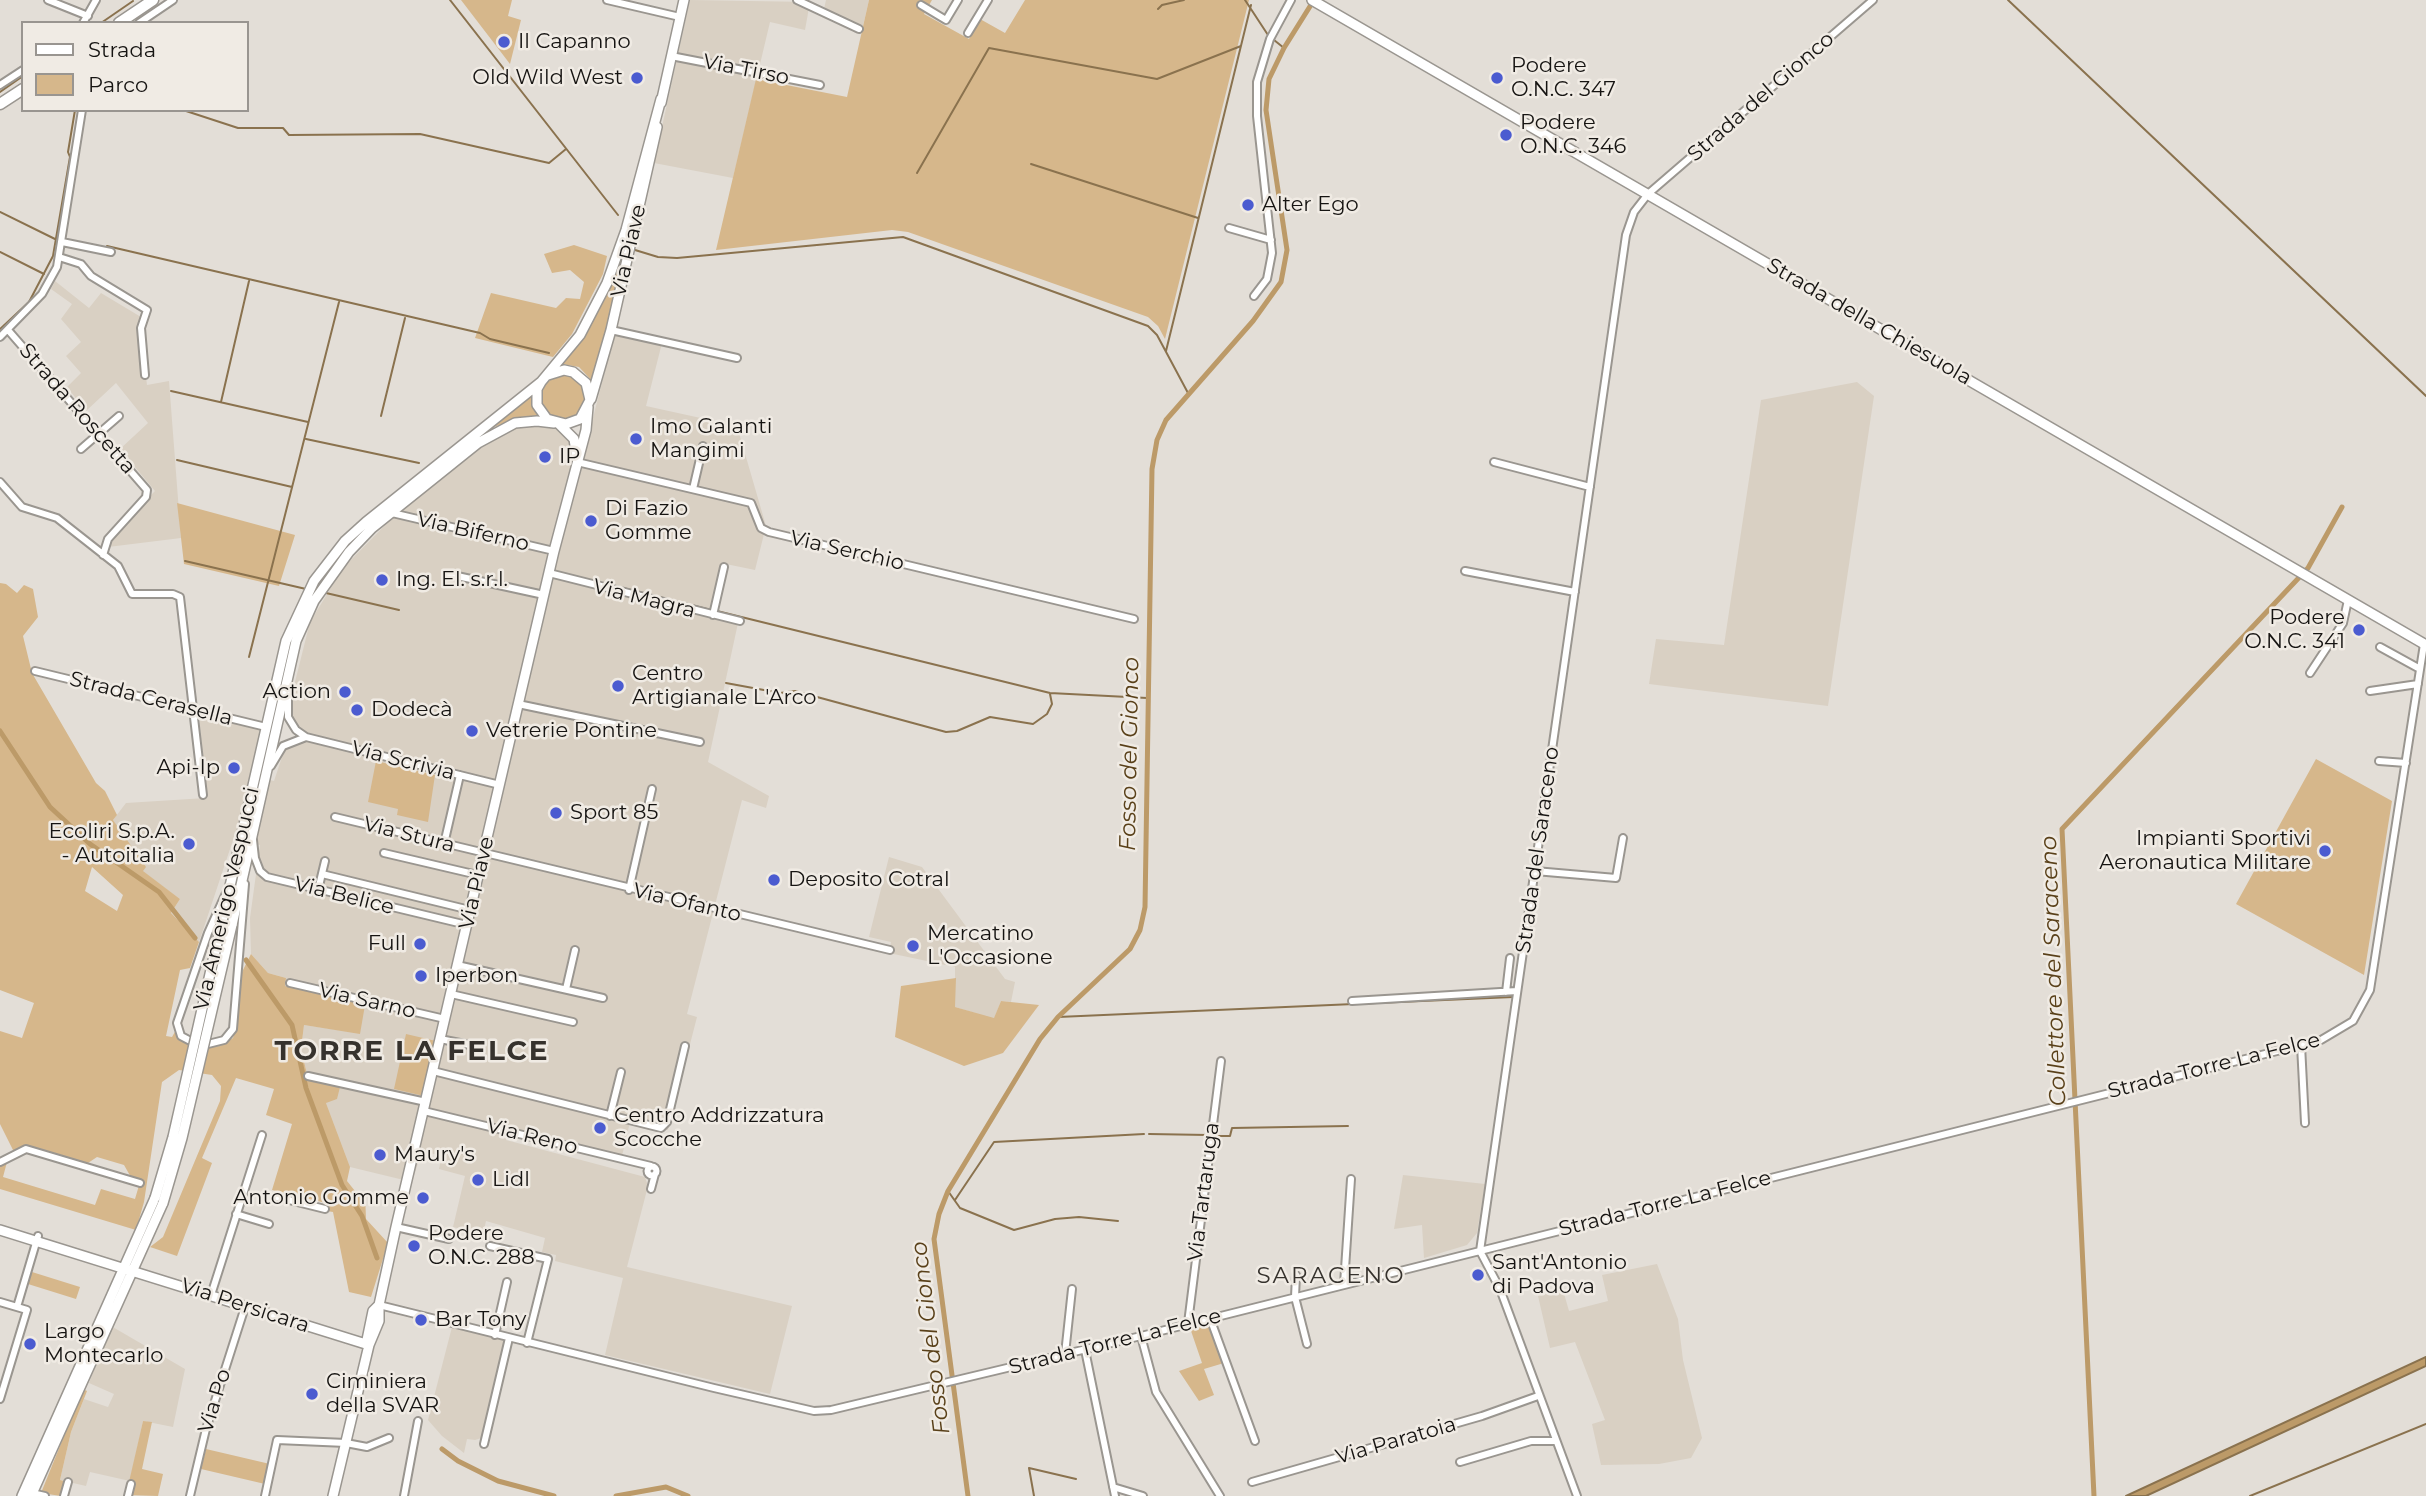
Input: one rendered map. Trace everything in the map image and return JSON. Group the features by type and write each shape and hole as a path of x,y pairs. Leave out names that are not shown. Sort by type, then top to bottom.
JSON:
{"main road":[{"path":"122,21 153,0"},
{"path":"0,104 21,90"}],"street":[{"path":"48,0 88,16"},
{"path":"84,21 96,0"},
{"path":"142,21 173,0"},
{"path":"607,0 680,17"},
{"name":"Via Piave","path":"333,1496 369,1345 366,1338 373,1311 379,1305 554,551 586,430 589,404 596,391 611,330 684,0"},
{"path":"797,0 859,29"},
{"path":"921,5 946,20 958,0"},
{"path":"968,33 988,0"},
{"path":"1254,296 1269,274 1271,240 1257,122 1257,87 1269,43 1291,0"},
{"name":"Strada del Gionco","path":"1648,194 1873,0"},
{"name":"Strada della Chiesuola","path":"1316,2 2425,645"},
{"name":"Via Tirso","path":"671,56 820,85"},
{"path":"0,85 21,71"},
{"name":"Via Piave","path":"544,378 578,338 607,283 626,230 661,99"},
{"path":"0,337 46,288 60,257 82,112"},
{"name":"Strada del Saraceno","path":"1480,1251 1627,229 1636,208 1648,194"},
{"path":"1229,228 1271,240"},
{"path":"62,242 111,252"},
{"path":"60,257 81,264 89,275 147,310 141,328 145,375"},
{"name":"Strada Roscetta","path":"8,330 147,493 114,530 103,555"},
{"path":"611,330 737,358"},
{"path":"556,424 573,423 589,404 586,383 573,372 556,371 544,378 537,389 537,405 541,413 575,442 577,462"},
{"name":"Via Amerigo Vespucci","path":"159,1201 266,727 294,620 329,561 345,541 386,504 544,378"},
{"path":"81,449 118,416"},
{"name":"Via Amerigo Vespucci","path":"28,1495 159,1201 182,1138 289,672 305,620 321,590 349,552 392,513 497,431 524,422 556,424"},
{"path":"693,489 703,446"},
{"name":"Via Serchio","path":"577,462 751,503 761,528 769,532 1134,619"},
{"path":"1494,462 1590,487"},
{"path":"0,482 22,507 57,517 120,568 132,594 173,594 180,597 203,795"},
{"name":"Via Biferno","path":"392,513 554,551"},
{"path":"713,615 724,567"},
{"path":"1465,571 1575,592"},
{"name":"Via Magra","path":"549,573 740,621"},
{"path":"448,574 544,595"},
{"path":"2310,673 2343,623 2348,600"},
{"name":"Strada Torre La Felce","path":"379,1305 814,1411 848,1408 2301,1045 2344,1028 2358,1014 2368,997 2425,645"},
{"path":"2380,647 2420,670"},
{"name":"Strada Cerasella","path":"35,671 266,727"},
{"path":"289,672 288,717 296,730 306,737"},
{"path":"2371,691 2418,684"},
{"path":"518,704 700,742"},
{"path":"265,780 283,746 306,737"},
{"name":"Via Scrivia","path":"306,737 499,785"},
{"path":"2379,761 2406,763"},
{"path":"444,844 460,775"},
{"path":"629,890 652,789"},
{"name":"Via Stura","path":"335,817 483,855"},
{"name":"Via Belice","path":"253,834 260,871 267,877 467,925"},
{"path":"1535,871 1616,878 1623,838"},
{"path":"384,853 478,875"},
{"name":"Via Ofanto","path":"483,855 890,950"},
{"path":"232,879 208,933 178,1016 178,1031 181,1036 200,1046 224,1041 233,1029 247,861"},
{"path":"318,890 325,861"},
{"path":"322,874 470,910"},
{"path":"566,989 575,950"},
{"path":"1506,992 1510,958"},
{"path":"457,965 603,998"},
{"name":"Via Sarno","path":"290,983 445,1019"},
{"path":"1352,1000 1517,991"},
{"path":"451,995 573,1022"},
{"path":"440,1039 470,1045"},
{"path":"2301,1045 2305,1124"},
{"path":"433,1071 657,1127 664,1125 685,1046"},
{"name":"Via Tartaruga","path":"1188,1324 1221,1061"},
{"path":"610,1116 621,1072"},
{"name":"Via Reno","path":"308,1076 640,1165 651,1172 652,1186"},
{"path":"211,1295 262,1135"},
{"path":"0,1162 26,1149 140,1183"},
{"path":"1345,1284 1350,1179"},
{"path":"277,1197 325,1209"},
{"path":"236,1214 269,1224"},
{"path":"0,1224 37,1239"},
{"path":"396,1227 449,1239"},
{"path":"0,1230 37,1239"},
{"path":"17,1307 37,1239"},
{"name":"Via Persicara","path":"37,1239 369,1345"},
{"path":"489,1246 548,1259 527,1343"},
{"path":"1480,1251 1500,1289 1577,1496"},
{"path":"1296,1275 1295,1297 1307,1344"},
{"path":"495,1335 507,1282"},
{"path":"1065,1354 1072,1290"},
{"path":"0,1302 27,1310 0,1395"},
{"name":"Via Po","path":"190,1496 206,1429 245,1307"},
{"path":"1210,1318 1255,1441"},
{"path":"1141,1336 1156,1392 1220,1496"},
{"path":"484,1444 509,1338"},
{"path":"1085,1350 1115,1496"},
{"name":"Via Paratoia","path":"1252,1482 1482,1416 1538,1396"},
{"path":"404,1496 418,1421"},
{"path":"265,1496 277,1440 346,1443 368,1447 388,1438"},
{"path":"1460,1462 1528,1442 1556,1441"},
{"path":"64,1496 68,1482"},
{"path":"128,1496 131,1484"},
{"path":"1113,1487 1143,1496"},
{"path":"28,1495 45,1496"}],"shaded area":[{"path":"690,0 810,2 805,30 770,22 733,178 654,163"},
{"path":"826,0 869,0 863,26 824,9"},
{"path":"55,281 89,308 101,293 141,317 143,377 146,377 147,385 169,381 181,538 108,547 110,537 155,491 120,449 148,423 116,383 86,411 67,387 81,373 66,356 81,342 61,319 72,304 51,289"},
{"path":"615,332 662,343 646,406 737,426 766,526 755,570 721,563 709,616 738,623 708,762 769,796 766,808 742,800 687,1014 697,1017 668,1130 630,1122 622,1156 509,1129 506,1140 645,1177 648,1186 627,1267 792,1306 770,1394 605,1355 623,1278 555,1261 556,1255 542,1252 545,1238 486,1221 483,1234 453,1227 465,1176 439,1169 442,1156 422,1151 412,1182 350,1167 326,1103 308,1078 301,1049 304,1025 360,1033 285,986 286,978 268,973 251,954 250,918 260,845 234,837 199,942 171,913 180,899 142,871 113,820 126,803 206,798 199,715 261,729 253,776 274,781 285,748 305,741 307,734 295,726 289,712 294,686 310,622 343,568 400,510 495,434 528,425 554,428 567,436 583,457"},
{"path":"1857,382 1874,396 1828,706 1649,684 1656,639 1724,645 1761,400"},
{"path":"889,857 922,867 1005,979 1015,982 1011,1002 1001,1001 994,1019 955,1007 955,967 889,953 891,942 869,937"},
{"path":"1403,1175 1485,1184 1477,1233 1467,1245 1424,1258 1422,1225 1394,1229"},
{"path":"1657,1264 1678,1319 1683,1360 1702,1438 1691,1458 1659,1464 1601,1465 1592,1424 1605,1420 1575,1342 1550,1348 1538,1296 1563,1290 1569,1311 1608,1301 1602,1275"},
{"path":"111,1326 185,1369 173,1427 143,1421 130,1481 90,1472 86,1486 60,1480 71,1432 84,1399 108,1407 114,1394 89,1383"},
{"path":"452,1327 512,1342 488,1436 475,1440 467,1439 464,1453 442,1436 428,1420"},
{"path":"2426,1357 2426,1366 2146,1496 2126,1496"}],"green space":[{"name":"Il Capanno","path":"461,0 512,0 508,16 521,20 510,64"},
{"path":"869,0 932,0 924,14 969,39 980,19 1005,33 1025,0 1249,0 1165,339 1158,326 1148,317 908,232 892,230 716,250 756,79 847,97"},
{"path":"627,244 595,384 579,367 562,364 604,301"},
{"path":"574,245 607,256 603,274 572,334 553,357 475,338 491,293 556,308 566,298 580,299 584,282 570,270 552,273 544,254"},
{"path":"564,375 579,382 586,397 579,412 564,419 549,412 542,397 549,382"},
{"path":"532,394 533,407 539,418 512,420 494,427 376,522 308,610 201,1038 290,651 315,593 333,565 371,523"},
{"path":"177,503 295,535 279,586 184,564"},
{"path":"0,583 6,584 17,593 24,585 33,589 38,617 23,636 32,673 96,783 105,791 117,815 113,820 146,867 143,871 180,899 171,913 199,942 190,968 180,970 166,1036 172,1037 176,1030 200,1047 220,1046 233,1038 237,1024 241,974 251,954 268,973 286,978 285,986 365,1005 360,1034 304,1025 301,1049 308,1078 340,1087 337,1099 326,1103 350,1167 347,1181 355,1191 365,1193 366,1219 388,1243 371,1297 349,1292 333,1212 327,1211 326,1203 272,1190 292,1124 266,1115 274,1089 236,1078 202,1158 212,1163 177,1256 150,1247 163,1237 220,1101 221,1086 212,1075 179,1070 162,1082 144,1202 136,1230 0,1189 0,1166 7,1162 3,1177 95,1205 101,1189 135,1199 140,1182 132,1179 124,1165 97,1157 85,1165 26,1146 14,1152 0,1124 0,1031 22,1038 34,1003 0,990","holes":["92,867 123,895 117,911 85,891"]},
{"name":"Impianti Sportivi Aeronautica Militare","path":"2316,759 2392,801 2364,975 2236,904"},
{"path":"376,761 435,775 428,822 397,815 398,809 368,802"},
{"path":"956,978 955,1007 994,1018 1001,1001 1039,1005 1003,1053 964,1066 895,1037 901,986"},
{"path":"406,1034 436,1041 424,1096 394,1089"},
{"path":"32,1272 80,1287 76,1299 28,1284"},
{"path":"1210,1324 1224,1363 1204,1369 1214,1395 1199,1401 1179,1371 1202,1363 1190,1328"},
{"path":"83,1389 87,1391 71,1432 60,1480 64,1481 61,1496 41,1493"},
{"path":"143,1421 152,1422 142,1469 163,1474 158,1496 126,1495"},
{"path":"206,1449 270,1464 265,1484 201,1469"}],"waterway":[{"path":"450,0 618,215"},
{"path":"1158,9 1162,5 1184,0"},
{"path":"1245,0 1268,35"},
{"name":"Fosso del Gionco","path":"968,1496 934,1239 939,1214 948,1191 1040,1039 1058,1017 1130,949 1140,930 1145,907 1152,469 1157,440 1166,420 1253,321 1281,282 1287,250 1266,110 1269,79 1284,48 1314,0"},
{"path":"2008,0 2426,396"},
{"path":"104,21 133,1"},
{"path":"1166,351 1251,5"},
{"path":"1274,40 1284,48"},
{"path":"917,173 989,48 1157,79 1241,46"},
{"path":"0,92 21,77"},
{"path":"0,329 29,302 53,256 75,112"},
{"path":"189,112 238,128 283,128 289,135 420,134 549,163 566,149"},
{"path":"1031,164 1198,218"},
{"path":"0,212 55,239"},
{"path":"635,250 658,257 677,258 903,237 1148,326 1157,335 1188,393"},
{"path":"107,246 480,333 490,339 549,353"},
{"path":"0,252 44,274"},
{"path":"221,402 249,281"},
{"path":"249,657 339,302"},
{"path":"381,416 405,318"},
{"path":"171,391 308,422"},
{"path":"306,439 419,463"},
{"path":"177,460 292,487"},
{"name":"Collettore del Saraceno","path":"2094,1496 2062,829 2308,568 2342,507"},
{"path":"185,561 306,589"},
{"path":"615,586 711,610"},
{"path":"326,593 399,610"},
{"path":"717,611 1050,693 1147,698"},
{"path":"726,683 780,693 795,691 946,732 957,731 990,717 1033,724 1047,714 1052,704 1050,694"},
{"path":"0,731 50,807 90,844 159,892 195,938"},
{"path":"246,960 292,1025 306,1088 342,1185 362,1216 377,1258"},
{"path":"1058,1017 1513,997"},
{"path":"1216,1136 1230,1136 1232,1128 1348,1126"},
{"path":"955,1200 994,1142 1144,1134"},
{"path":"1149,1134 1208,1135"},
{"path":"948,1191 960,1208 1014,1230 1055,1219 1079,1217 1118,1221"},
{"path":"2250,1496 2426,1424"},
{"path":"442,1449 458,1461 498,1481 554,1496"},
{"path":"1034,1496 1029,1468 1076,1479"},
{"path":"616,1496 666,1487 688,1496"}],"place":[{"name":"Il Capanno","path":"504,42"},
{"name":"Old Wild West","path":"637,78"},
{"name":"Podere O.N.C. 347","path":"1497,78"},
{"name":"Podere O.N.C. 346","path":"1506,135"},
{"name":"Alter Ego","path":"1248,205"},
{"name":"Imo Galanti Mangimi","path":"636,439"},
{"name":"IP","path":"545,457"},
{"name":"Di Fazio Gomme","path":"591,521"},
{"name":"Ing. El. s.r.l.","path":"382,580"},
{"name":"Podere O.N.C. 341","path":"2359,630"},
{"name":"Centro Artigianale L'Arco","path":"618,686"},
{"name":"Action","path":"345,692"},
{"name":"Dodecà","path":"357,710"},
{"name":"Vetrerie Pontine","path":"472,731"},
{"name":"Api-Ip","path":"234,768"},
{"name":"Sport 85","path":"556,813"},
{"name":"Ecoliri S.p.A. - Autoitalia","path":"189,844"},
{"name":"Impianti Sportivi Aeronautica Militare","path":"2325,851"},
{"name":"Deposito Cotral","path":"774,880"},
{"name":"Full","path":"420,944"},
{"name":"Mercatino L'Occasione","path":"913,946"},
{"name":"Iperbon","path":"421,976"},
{"name":"Centro Addrizzatura Scocche","path":"600,1128"},
{"name":"Maury's","path":"380,1155"},
{"name":"Lidl","path":"478,1180"},
{"name":"Antonio Gomme","path":"423,1198"},
{"name":"Podere O.N.C. 288","path":"414,1246"},
{"name":"Sant'Antonio di Padova","path":"1478,1275"},
{"name":"Bar Tony","path":"421,1320"},
{"name":"Largo Montecarlo","path":"30,1344"},
{"name":"Ciminiera della SVAR","path":"312,1394"}],"district":[{"name":"TORRE LA FELCE","path":"412,1052"},
{"name":"SARACENO","path":"1331,1276"}]}
